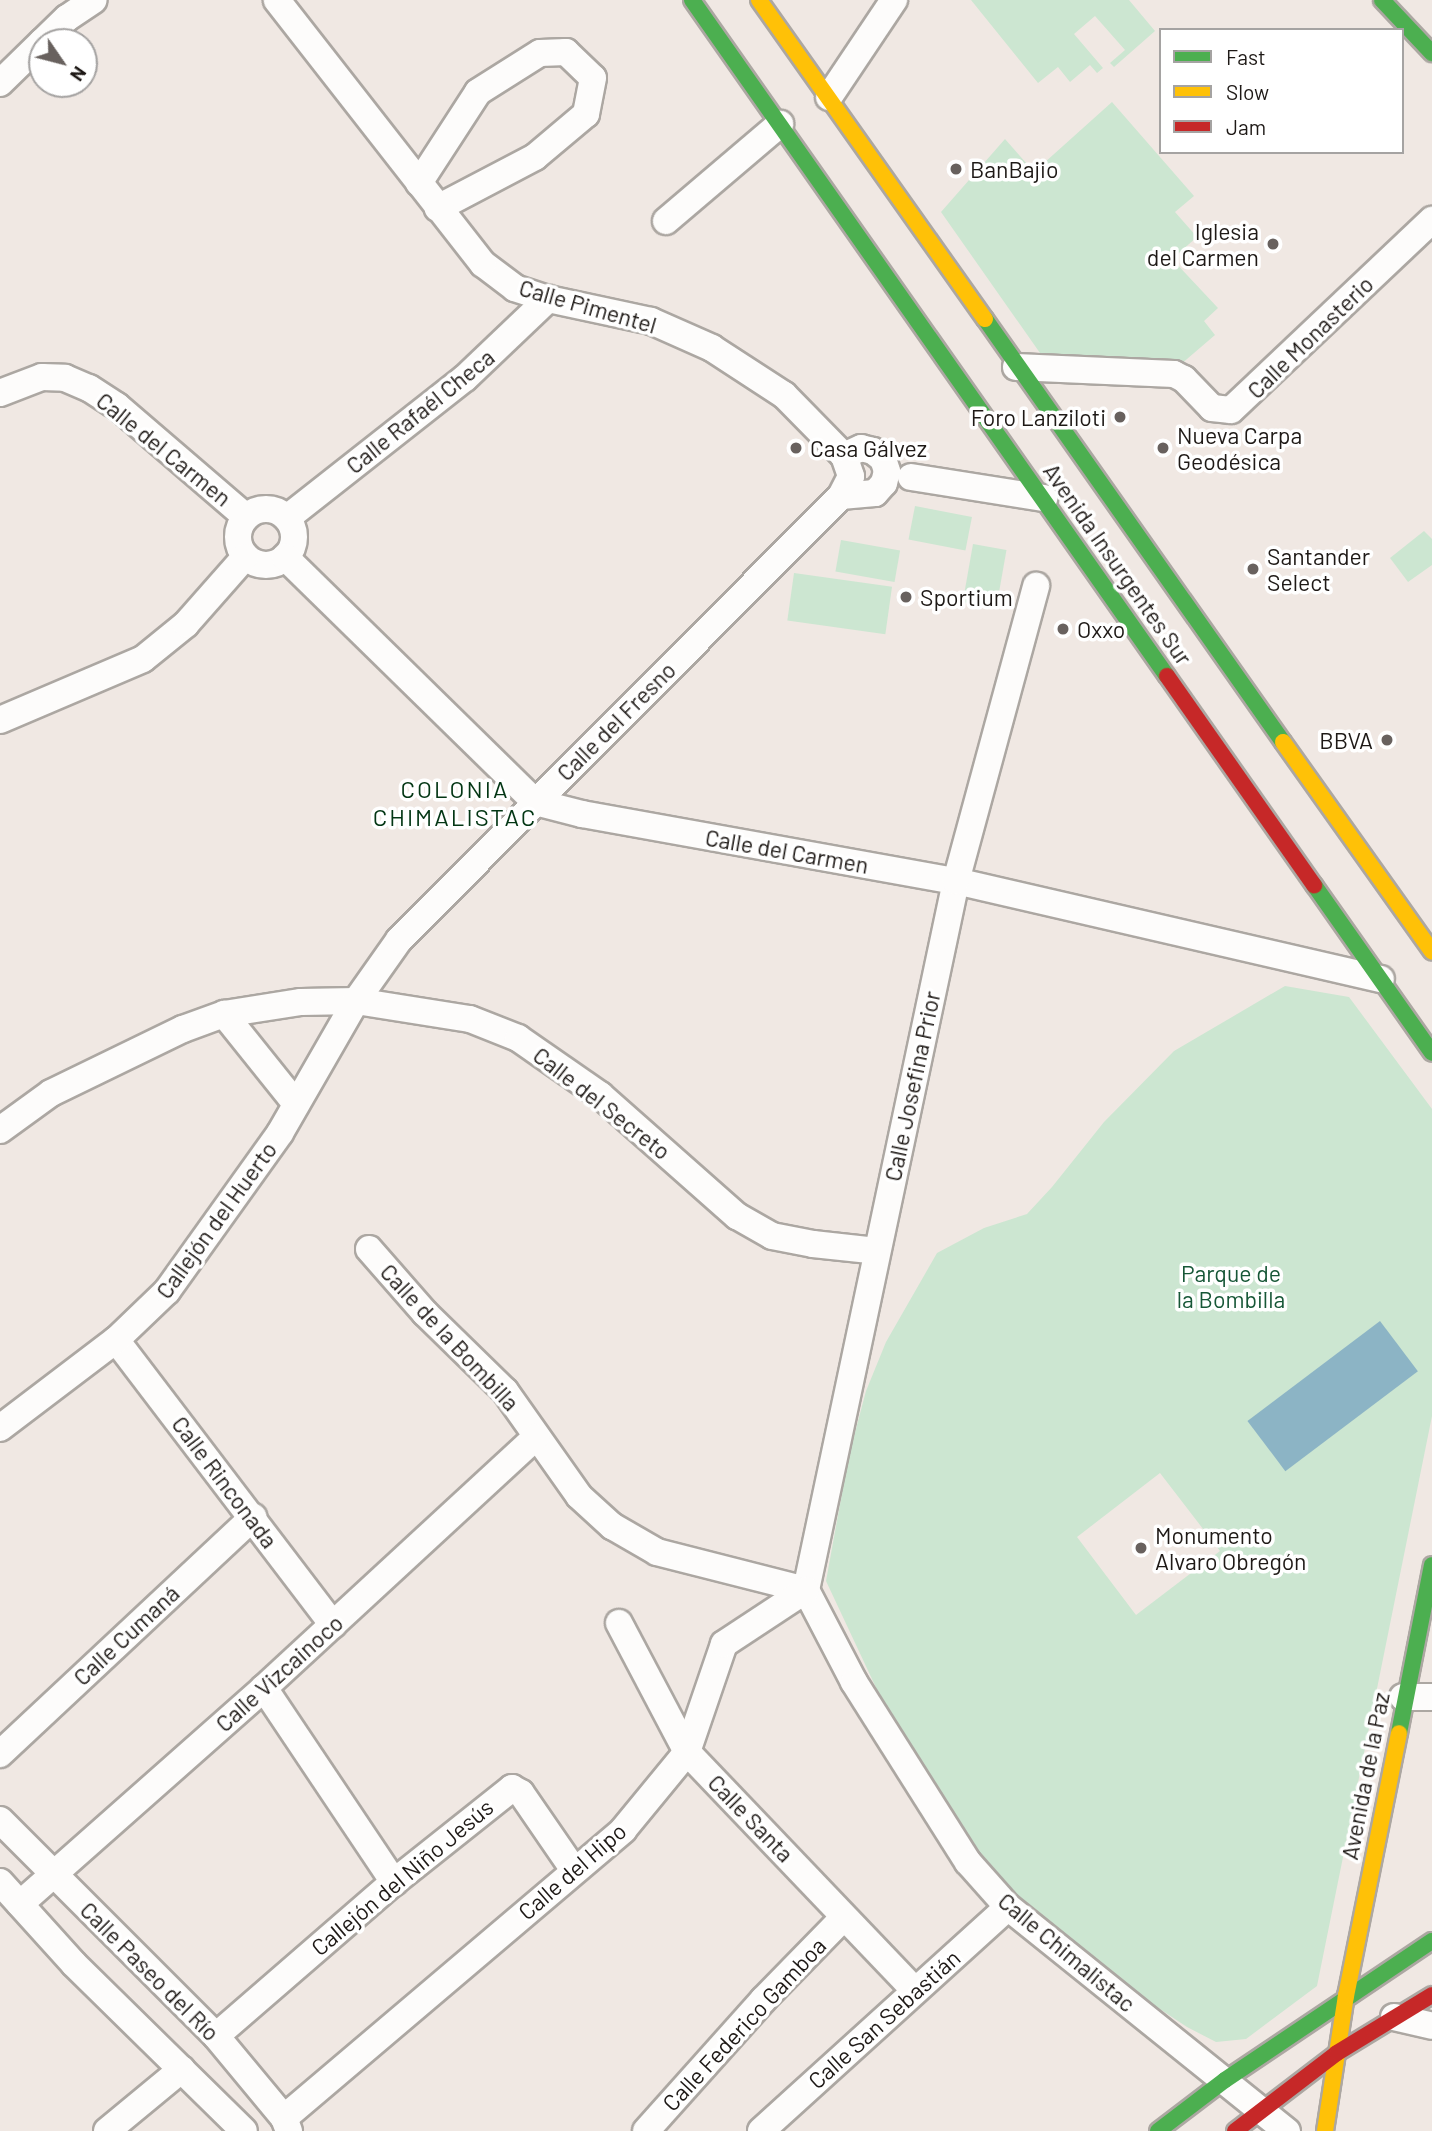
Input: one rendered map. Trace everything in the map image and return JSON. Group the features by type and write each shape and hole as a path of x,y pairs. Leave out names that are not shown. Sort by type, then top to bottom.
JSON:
{"main road":[{"name":"Avenida Insurgentes Sur","path":"692,0 1432,1053"},
{"name":"Avenida Insurgentes Sur","path":"759,0 830,97 1016,367 1432,951"},
{"path":"1382,0 1432,54"},
{"name":"Avenida de la Paz","path":"1325,2131 1346,1996 1403,1697 1432,1565"},
{"path":"1158,2131 1225,2080 1346,1996 1432,1941"},
{"path":"1235,2131 1337,2053 1432,1996"}],"street":[{"path":"57,28 94,0"},
{"name":"Calle Pimentel","path":"276,0 483,264 515,288 548,299 651,321 712,348 784,396 845,476"},
{"path":"830,97 894,0"},
{"path":"419,183 478,92 540,53 566,52 593,78 586,114 535,157 438,208"},
{"path":"0,83 28,56"},
{"path":"666,221 780,124"},
{"name":"Calle Monasterio","path":"1016,367 1174,374 1184,379 1212,408 1231,410 1432,220"},
{"name":"Calle Rafaél Checa","path":"287,518 465,378 548,299"},
{"name":"Calle del Carmen","path":"0,393 42,377 65,378 89,388 117,406 246,517"},
{"name":"Calle del Fresno","path":"356,1001 399,940 535,803 845,476"},
{"path":"911,477 1044,498"},
{"path":"267,509 287,518 293,538 285,557 265,565 246,556 237,537 246,517 267,509"},
{"path":"0,720 143,659 186,624 246,556"},
{"path":"285,557 535,803"},
{"name":"Calle Josefina Prior","path":"806,1590 956,881 1036,586"},
{"name":"Calle del Carmen","path":"535,803 582,814 956,881 1381,979"},
{"name":"Calle del Secreto","path":"0,1130 51,1093 183,1029 224,1014 301,1002 356,1001 470,1020 518,1038 600,1095 737,1216 772,1236 813,1244 877,1251"},
{"name":"Callejón del Huerto","path":"0,1428 116,1340 167,1291 296,1104 356,1001"},
{"path":"224,1014 296,1104"},
{"name":"Calle de la Bombilla","path":"369,1249 425,1313 505,1391 579,1496 623,1533 657,1552 806,1590"},
{"name":"Calle Rinconada","path":"116,1340 333,1625"},
{"name":"Calle Vizcainoco","path":"20,1904 264,1688 536,1437"},
{"name":"Calle Cumaná","path":"0,1754 253,1517"},
{"name":"Calle del Hipo","path":"287,2124 624,1829 687,1752 724,1644 806,1590"},
{"name":"Calle Chimalistac","path":"806,1590 854,1682 923,1793 968,1862 1008,1907 1287,2131"},
{"name":"Calle Santa","path":"619,1623 687,1752 915,1991"},
{"path":"264,1688 394,1882"},
{"path":"1403,1697 1432,1697"},
{"name":"Callejón del Niño Jesús","path":"216,2036 394,1882 512,1788 521,1794 574,1870"},
{"name":"Calle Paseo del Río","path":"0,1820 51,1874 216,2036 287,2124"},
{"name":"Calle Paseo del Río","path":"0,1882 74,1964 244,2131"},
{"name":"Calle San Sebastián","path":"761,2131 1008,1907"},
{"name":"Calle Federico Gamboa","path":"646,2131 764,2000 844,1917"},
{"path":"1394,2017 1432,2026"},
{"path":"107,2131 182,2069"}],"green space":[{"path":"971,0 1129,0 1155,31 1114,67 1110,63 1125,50 1095,16 1074,34 1103,68 1097,73 1090,65 1070,82 1058,67 1038,83"},
{"path":"1112,102 1194,196 1175,212 1197,237 1172,259 1218,308 1204,321 1215,335 1180,365 1040,353 941,212 1005,139 1034,172"},
{"path":"915,506 972,517 965,550 909,539"},
{"path":"1424,531 1432,539 1432,565 1408,582 1390,558"},
{"path":"841,540 900,550 895,582 835,572"},
{"path":"973,544 1006,550 996,608 963,602"},
{"path":"794,573 892,587 885,634 787,621"},
{"name":"Parque de la Bombilla","path":"1285,986 1349,997 1432,1109 1432,1416 1317,1986 1246,2039 1216,2042 1187,2027 1110,1976 1000,1883 975,1851 887,1711 826,1581 849,1455 866,1391 886,1342 937,1253 984,1228 1027,1214 1104,1122 1174,1051","holes":["1160,1473 1220,1551 1136,1615 1077,1537"]}],"water":[{"path":"1380,1321 1418,1371 1285,1471 1247,1421"}],"traffic: fast":[{"path":"692,0 1167,676"},
{"path":"1382,0 1432,53"},
{"path":"985,319 1283,742"},
{"path":"1314,885 1432,1053"},
{"path":"1399,1733 1432,1565"},
{"path":"1158,2131 1225,2080 1432,1941"}],"traffic: slow":[{"path":"759,0 985,319"},
{"path":"1283,742 1432,952"},
{"path":"1325,2131 1346,1996 1399,1733"}],"traffic: jam":[{"path":"1167,676 1314,885"},
{"path":"1235,2131 1337,2053 1432,1995"}],"place":[{"name":"BanBajio","path":"956,169"},
{"name":"Iglesia del Carmen","path":"1273,244"},
{"name":"Foro Lanziloti","path":"1120,417"},
{"name":"Casa Gálvez","path":"796,448"},
{"name":"Nueva Carpa Geodésica","path":"1163,448"},
{"name":"Santander Select","path":"1253,569"},
{"name":"Sportium","path":"906,597"},
{"name":"Oxxo","path":"1063,629"},
{"name":"BBVA","path":"1387,740"},
{"name":"Monumento Alvaro Obregón","path":"1141,1548"}],"district":[{"name":"COLONIA CHIMALISTAC","path":"455,803"}]}
